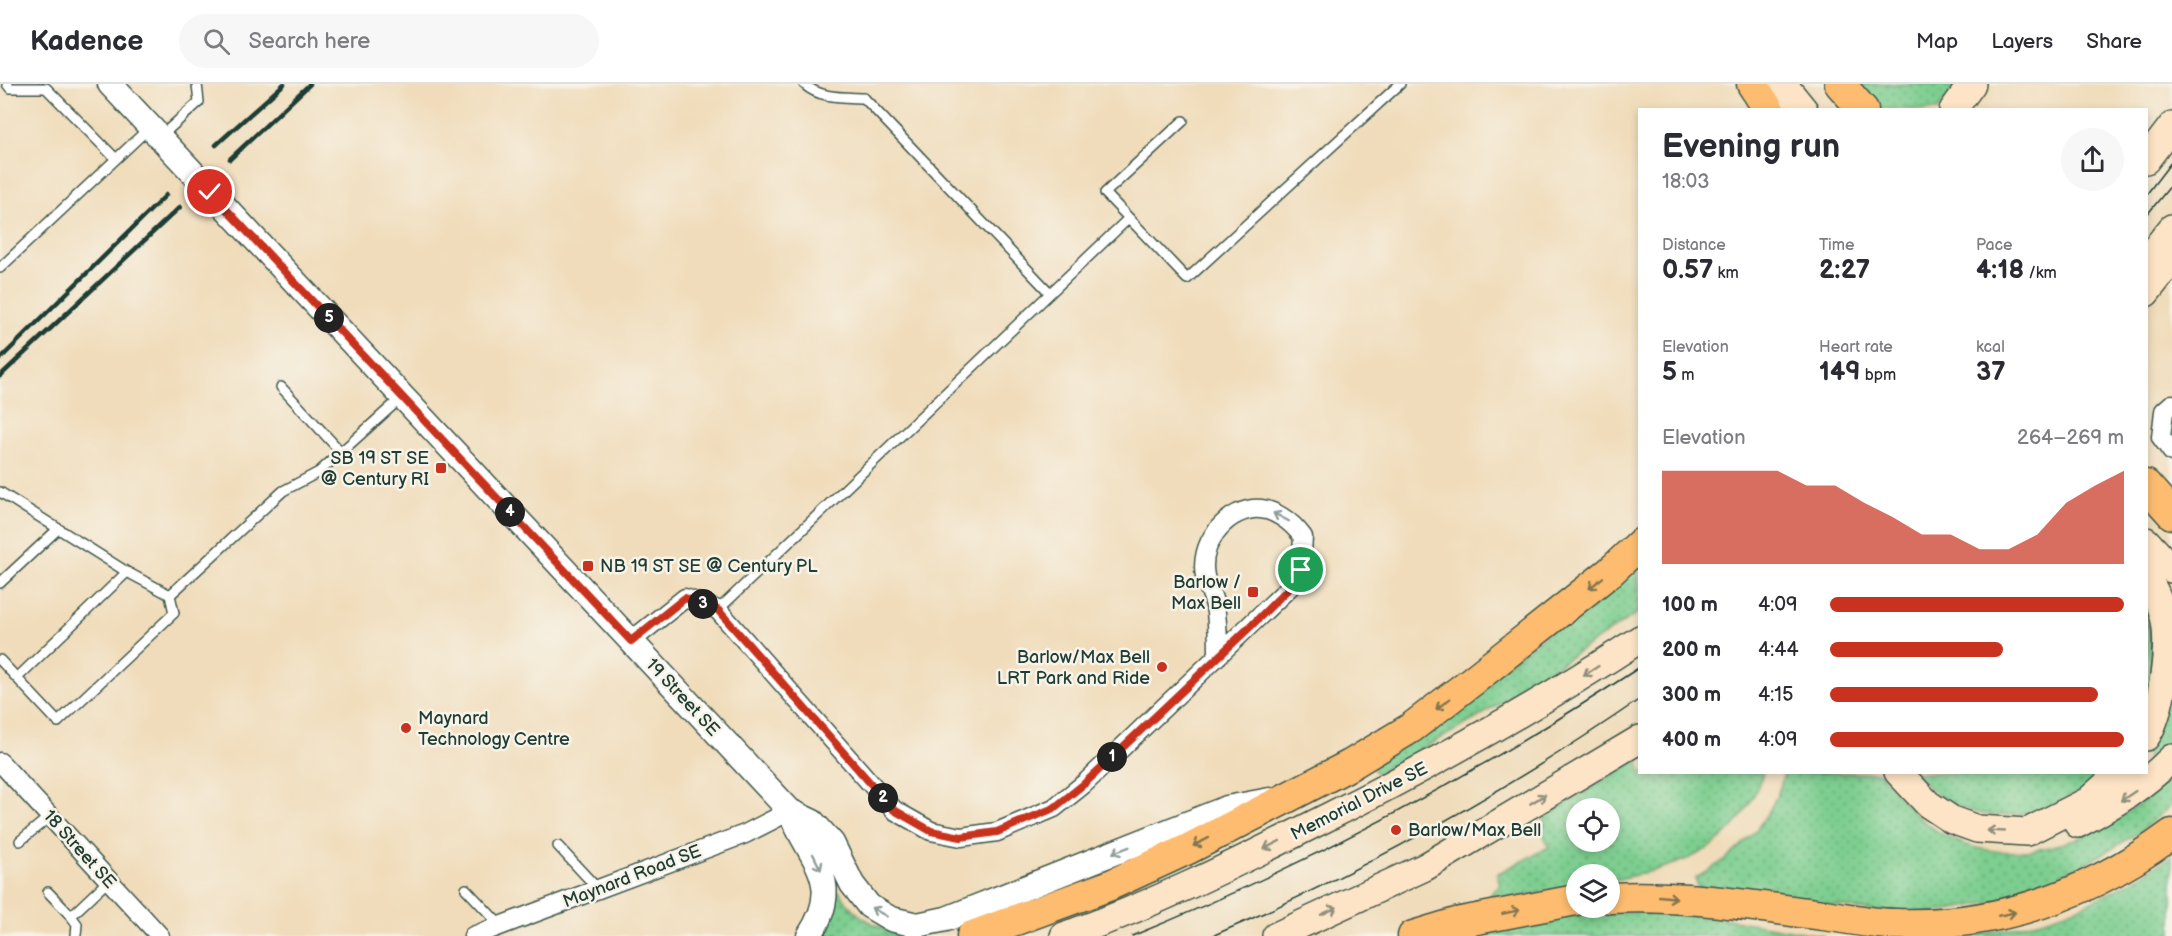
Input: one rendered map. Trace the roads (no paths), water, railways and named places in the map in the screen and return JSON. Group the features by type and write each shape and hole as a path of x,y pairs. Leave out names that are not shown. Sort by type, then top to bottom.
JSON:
{"main road":[{"path":"1752,84 1767,108"},
{"path":"1783,84 1802,108"},
{"path":"1840,84 1861,108"},
{"path":"1954,108 1972,84"},
{"path":"2148,157 2172,126"},
{"path":"2148,258 2172,228"},
{"path":"2148,290 2172,260"},
{"path":"2148,487 2172,514"},
{"path":"2148,544 2172,569"},
{"path":"972,936 1108,886 1296,795 1411,728 1528,639 1610,572 1638,546"},
{"path":"2148,578 2164,614 2166,660 2154,726 2148,734"},
{"name":"Memorial Drive SE","path":"1064,936 1196,884 1412,776 1572,684 1638,640"},
{"path":"1276,936 1425,867 1638,740"},
{"path":"1900,774 1928,804 1952,820 1977,829 2027,832 2076,825 2117,804 2148,783 2172,758"},
{"path":"2027,832 2088,801 2118,774"},
{"path":"1620,898 1655,896 1893,924 1957,924 2022,911 2088,885 2142,857 2172,834"},
{"path":"1413,936 1456,923 1566,902"}],"street":[{"name":"19 Street SE","path":"110,84 790,811"},
{"path":"2172,404 2164,411 2161,437 2172,452"},
{"path":"631,641 685,598 718,610 894,810 931,831 961,837 997,832 1054,808 1084,784 1218,656 1296,581 1301,570 1303,537 1294,525 1261,509 1245,510 1214,531 1206,554 1204,575 1215,604 1218,656"},
{"name":"18 Street SE","path":"0,762 160,936"},
{"path":"790,811 813,822 832,843 852,884 869,906 891,919 917,926 946,919 1227,808 1296,795"},
{"path":"790,811 799,835 816,857 823,873 824,899 819,922 809,936"},
{"name":"Maynard Road SE","path":"473,936 745,834 790,811"}],"lane":[{"path":"6,84 10,88 26,90 45,88 116,159"},
{"path":"0,268 116,159 199,102 196,84"},
{"path":"804,84 810,89 830,96 864,98 1050,293"},
{"path":"1183,121 1105,193 1187,279 1400,84"},
{"path":"718,610 1128,218"},
{"path":"281,387 341,452"},
{"path":"170,595 283,491 319,472 402,397"},
{"path":"0,492 127,572 170,595 174,613 58,722 0,660"},
{"path":"0,583 58,529"},
{"path":"17,678 127,572"},
{"path":"20,841 50,816"},
{"path":"558,846 598,889"},
{"path":"70,916 108,881"},
{"path":"466,889 501,926"},
{"path":"48,892 77,924 76,935"}],"tram line":[{"path":"2148,192 2172,161"},
{"path":"2148,214 2172,184"},
{"path":"1132,936 1264,878 1393,814 1518,744 1638,668"},
{"path":"1212,936 1323,885 1432,828 1537,766 1638,700"}],"railway":[{"path":"216,145 284,84"},
{"path":"230,159 310,84"},
{"path":"0,359 166,195"},
{"path":"0,376 180,207"}],"place":[{"name":"SB 19 ST SE @ Century RI","path":"441,468"},
{"name":"NB 19 ST SE @ Century PL","path":"588,566"},
{"name":"Barlow / Max Bell","path":"1253,592"},
{"name":"Barlow/Max Bell LRT Park and Ride","path":"1162,667"},
{"name":"Maynard Technology Centre","path":"406,728"},
{"name":"Barlow/Max Bell","path":"1396,830"}]}
